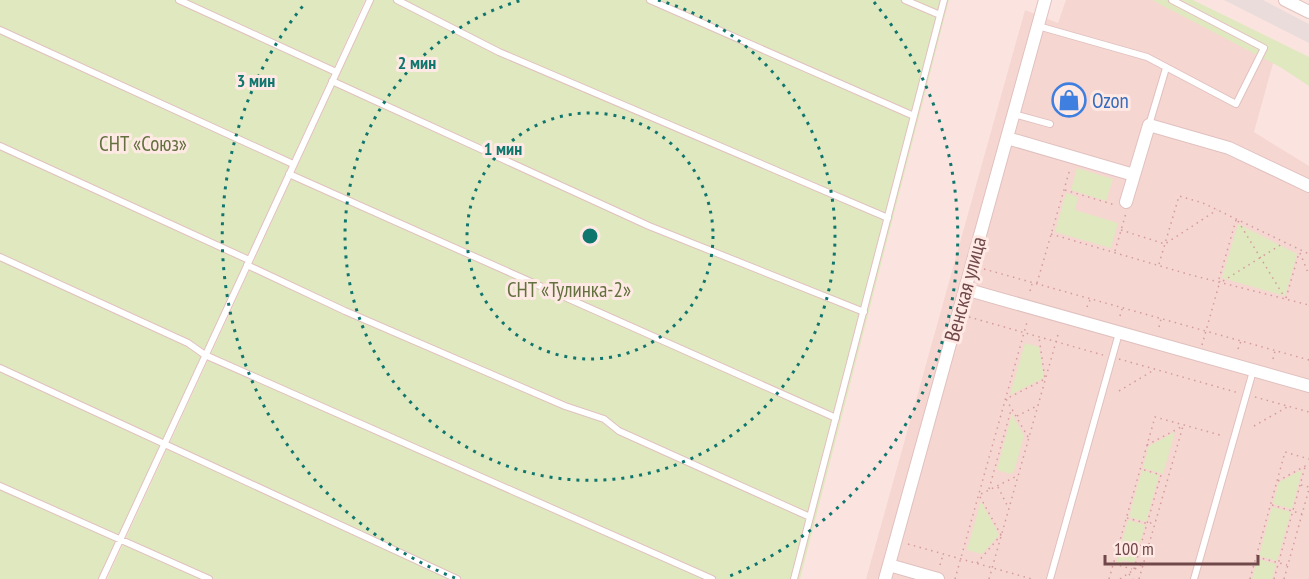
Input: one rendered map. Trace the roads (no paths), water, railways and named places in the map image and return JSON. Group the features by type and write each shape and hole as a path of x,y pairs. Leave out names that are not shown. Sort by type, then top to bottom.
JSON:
{"street":[{"name":"Венская улица","path":"885,579 1045,0"},
{"path":"1285,0 1309,12"},
{"path":"1127,205 1149,125 1229,148 1309,186"},
{"path":"1007,138 1134,174"},
{"path":"965,289 1309,386"},
{"path":"889,565 938,579"}],"lane":[{"path":"180,0 336,72"},
{"path":"102,579 370,0"},
{"path":"397,0 499,52 888,218"},
{"path":"650,0 914,116"},
{"path":"905,0 940,15"},
{"path":"794,579 944,0"},
{"path":"1038,26 1146,57 1236,104 1264,50 1263,47 1172,0"},
{"path":"0,30 294,164"},
{"path":"1149,125 1166,68"},
{"path":"332,81 649,226 864,312"},
{"path":"1014,114 1050,124"},
{"path":"0,146 248,262 345,311 565,406 604,419 619,431 810,517"},
{"path":"289,174 836,418"},
{"path":"0,257 188,343 205,355 712,579"},
{"path":"1050,579 1119,332"},
{"path":"0,368 457,579"},
{"path":"1194,579 1253,370"},
{"path":"0,486 209,579"}],"place":[{"name":"Ozon","path":"1069,100"}],"park label":[{"name":"СНТ «Союз»","path":"143,143"},
{"name":"СНТ «Тулинка-2»","path":"569,289"}]}
